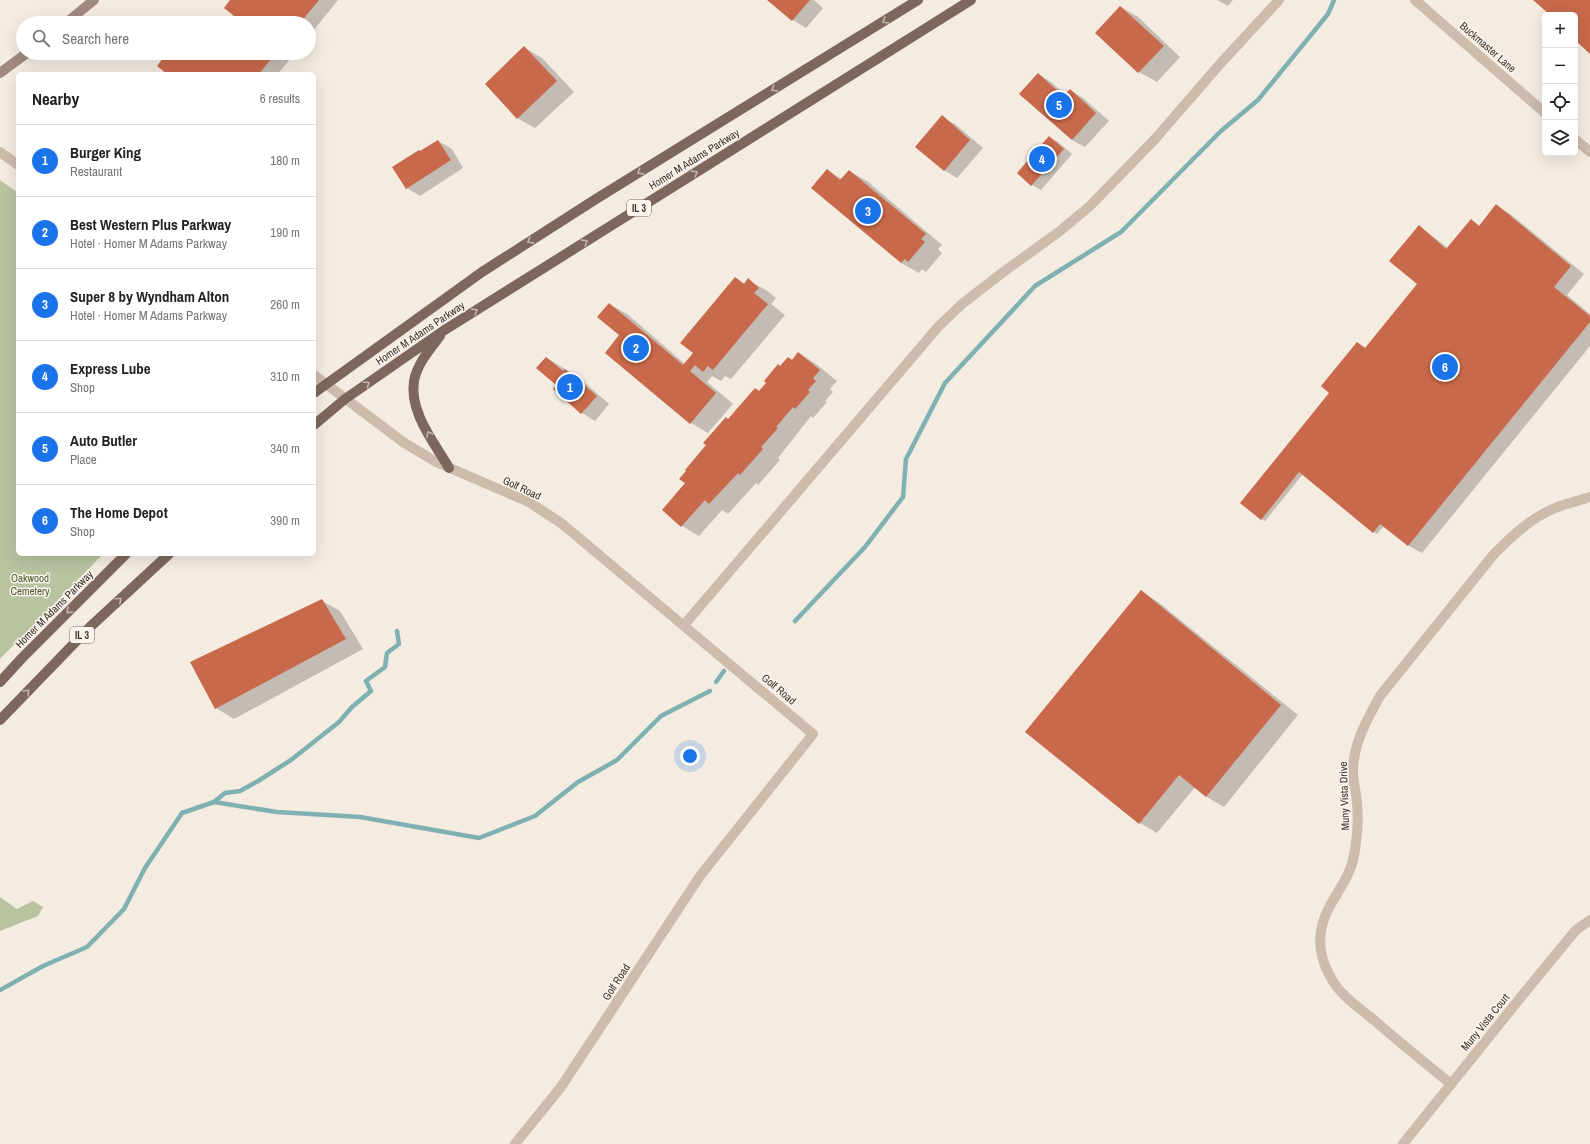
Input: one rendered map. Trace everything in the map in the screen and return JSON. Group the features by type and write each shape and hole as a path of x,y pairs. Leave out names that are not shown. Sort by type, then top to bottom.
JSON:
{"main road":[{"name":"Homer M Adams Parkway","path":"316,391 482,272 596,199 918,0"},
{"name":"Homer M Adams Parkway","path":"316,423 345,399 443,330 971,0"},
{"path":"443,330 421,363 414,380 413,398 418,414 449,468"},
{"name":"Homer M Adams Parkway","path":"0,682 124,556"},
{"name":"IL 3","path":"0,720 90,627 167,556"}],"street":[{"path":"75,16 94,0"},
{"path":"684,625 938,327 968,300 1002,273 1060,231 1090,206 1155,139 1220,64 1279,0"},
{"name":"Buckmaster Lane","path":"1415,0 1542,110"},
{"path":"0,73 18,60"},
{"path":"1578,142 1590,152"},
{"path":"0,152 16,164"},
{"name":"Golf Road","path":"316,377 404,442 449,468 529,502 561,522 814,734 700,876 561,1087 515,1144"},
{"name":"Muny Vista Drive","path":"1451,1084 1344,995 1331,979 1324,963 1320,948 1320,932 1324,917 1348,874 1354,858 1357,840 1357,803 1353,774 1353,760 1366,720 1380,696 1494,554 1535,518 1556,507 1590,497"},
{"name":"Muny Vista Court","path":"1403,1144 1576,930 1590,920"}],"green space":[{"name":"Oakwood Cemetery","path":"0,180 16,192 16,556 101,556 0,659"},
{"path":"0,897 17,909 33,901 43,907 38,916 0,931"}],"building":[{"path":"230,0 319,0 306,16 234,16 224,8"},
{"path":"767,0 810,0 792,21"},
{"path":"1533,0 1590,0 1590,54 1578,43 1578,12 1547,12"},
{"path":"1120,6 1164,46 1138,73 1095,33"},
{"path":"524,46 557,81 517,119 485,84"},
{"path":"162,60 270,60 261,72 164,72 157,66"},
{"path":"1038,73 1063,96 1070,89 1096,113 1072,140 1019,94"},
{"path":"942,115 970,140 944,171 915,147"},
{"path":"1049,136 1064,149 1031,186 1017,173"},
{"path":"438,140 451,160 406,189 392,167"},
{"path":"827,169 840,180 849,170 926,234 921,239 925,242 908,262 905,259 901,263 811,188"},
{"path":"1496,204 1571,266 1554,287 1590,316 1590,322 1408,546 1380,524 1373,533 1299,472 1261,520 1240,503 1329,393 1321,386 1357,342 1365,348 1417,284 1389,261 1419,225 1446,249 1471,219 1479,226"},
{"path":"735,277 744,284 748,278 759,288 754,293 768,304 713,370 708,366 703,372 695,365 690,371 716,393 690,424 605,353 619,335 597,317 609,303 683,365 693,353 680,343"},
{"path":"798,352 820,370 813,378 816,381 808,390 810,392 795,409 793,407 776,427 778,428 761,447 763,449 740,475 738,473 709,504 705,500 681,527 662,510 685,483 679,479 706,445 703,443 726,417 728,419 755,388 759,391 766,383 764,381 778,364 780,366 788,357 792,360"},
{"path":"546,357 563,371 565,369 597,396 581,414 553,389 556,385 536,368"},
{"path":"1141,590 1281,705 1206,797 1179,775 1139,824 1025,732"},
{"path":"322,599 346,639 215,709 190,662"}],"waterway":[{"path":"795,621 865,547 903,497 906,459 945,383 1035,286 1121,232 1221,131 1258,100 1328,14 1334,0"},
{"path":"214,802 225,793 240,791 291,760 339,722 352,707 371,691 366,681 385,667 387,653 399,644 397,631"},
{"path":"716,682 724,671"},
{"path":"0,990 43,966 87,947 124,909 145,868 182,813 214,802 277,812 360,817 479,838 535,816 578,782 617,760 661,716 710,691"}],"place":[{"name":"Auto Butler","path":"1059,105"},
{"name":"Express Lube","path":"1042,159"},
{"name":"Super 8 by Wyndham Alton","path":"868,211"},
{"name":"Best Western Plus Parkway","path":"636,348"},
{"name":"The Home Depot","path":"1445,367"},
{"name":"Burger King","path":"570,387"}]}
